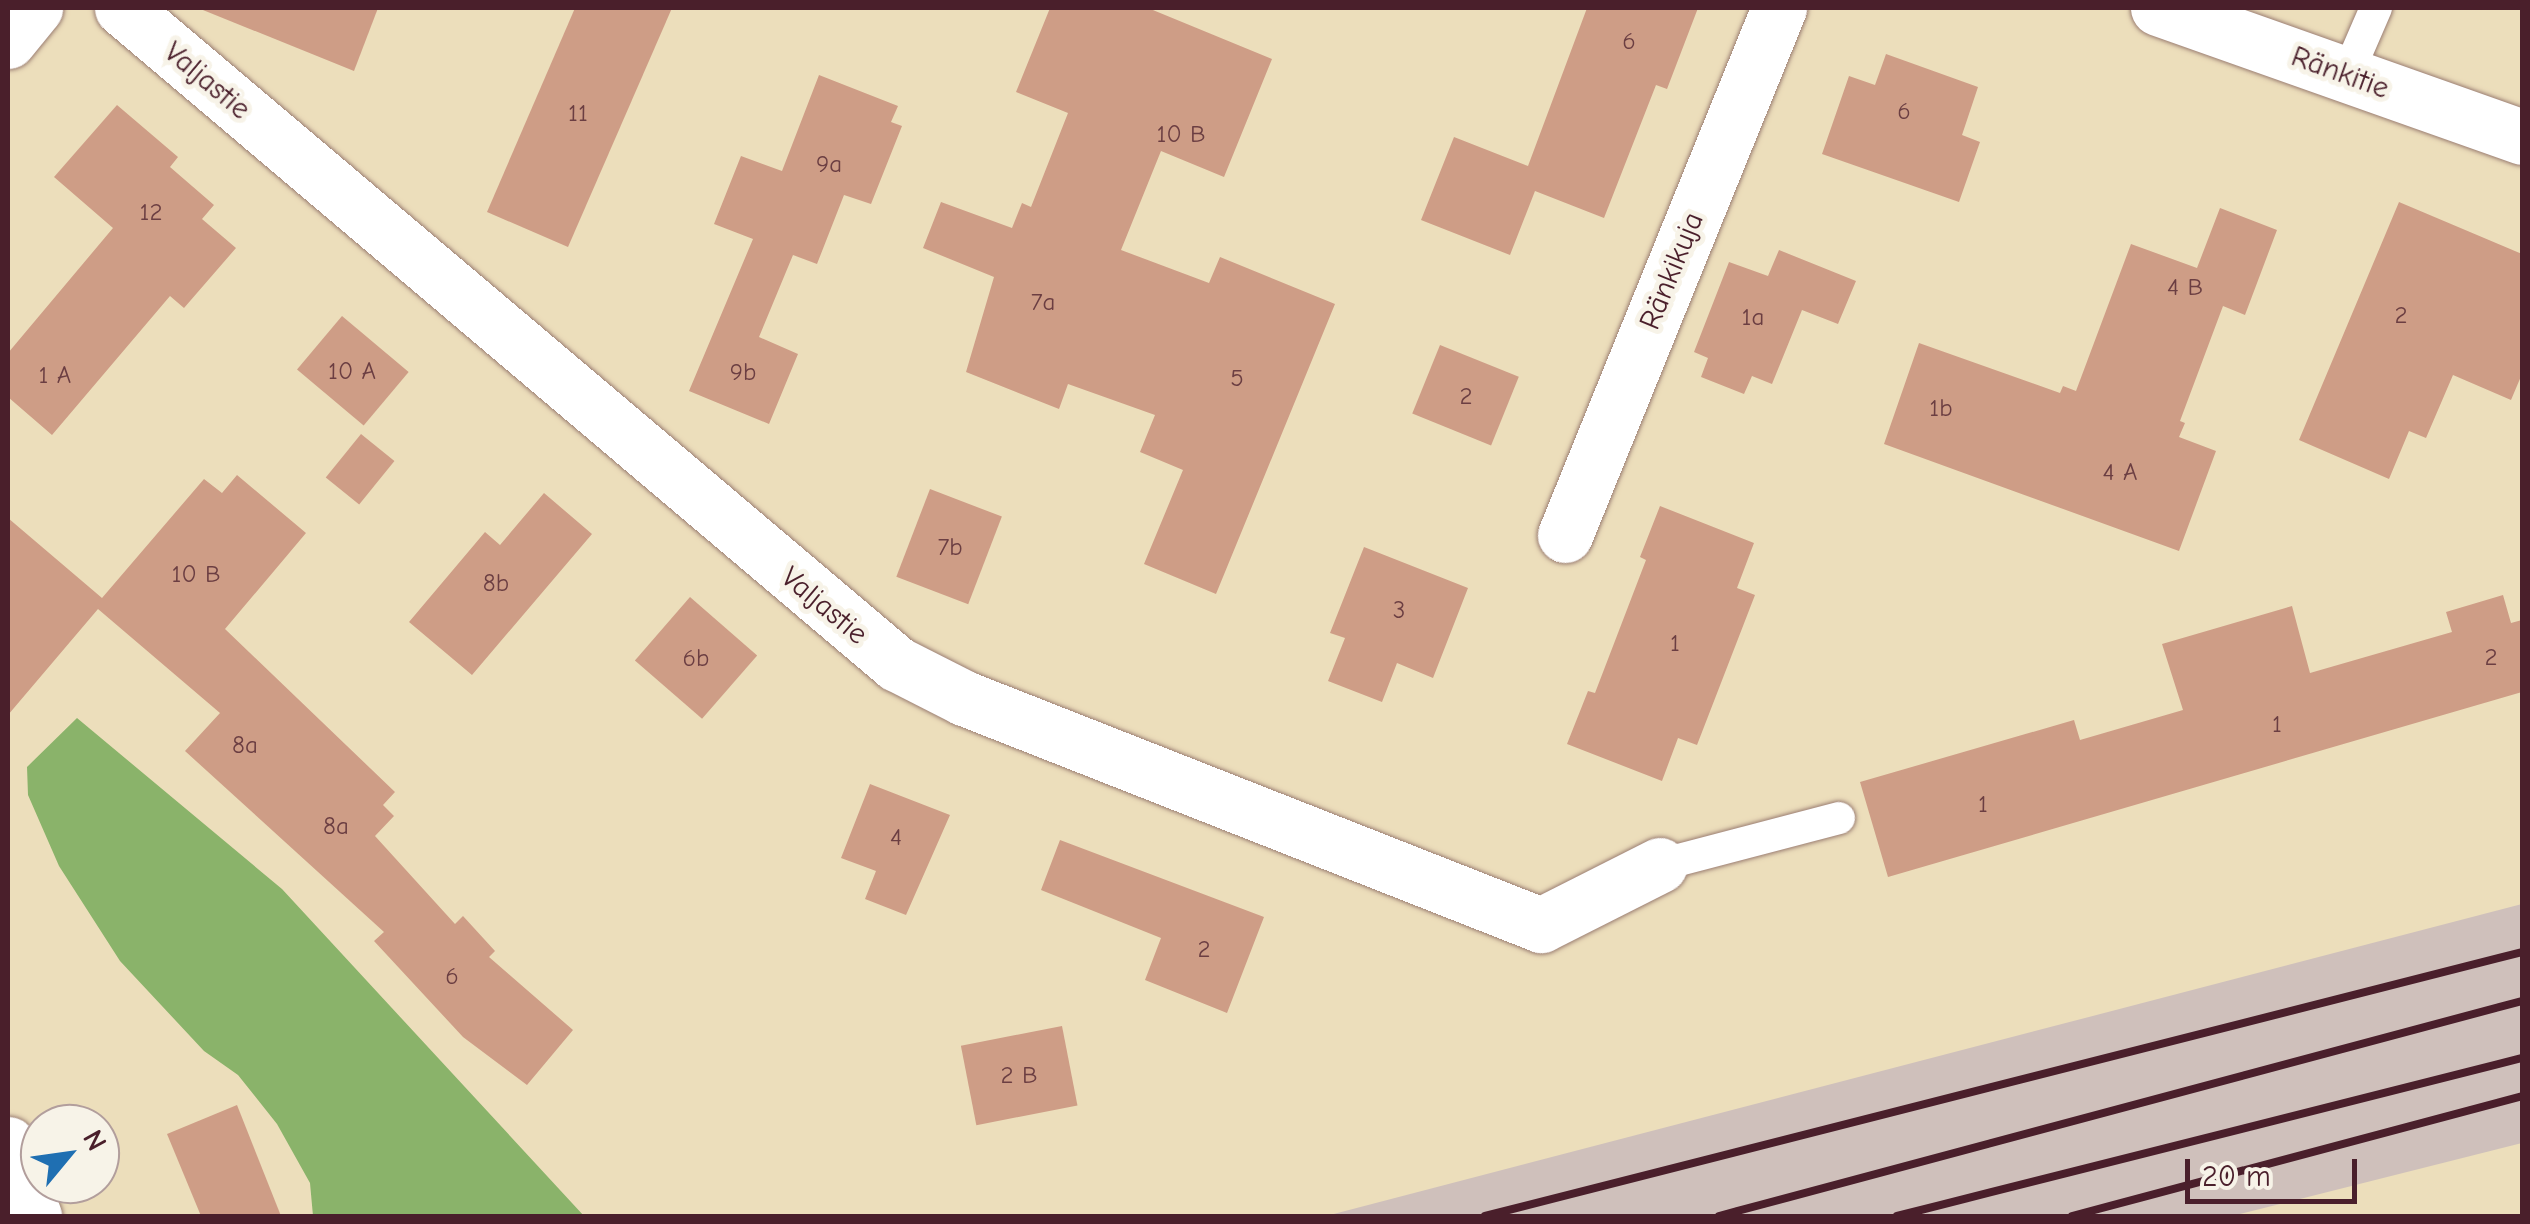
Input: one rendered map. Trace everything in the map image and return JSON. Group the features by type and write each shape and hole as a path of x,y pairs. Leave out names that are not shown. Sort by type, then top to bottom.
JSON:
{"main road":[{"name":"Valjastie","path":"122,8 897,664 964,698 1541,925 1660,865"},
{"name":"Ränkikuja","path":"1565,535 1779,8"},
{"name":"Ränkitie","path":"2158,8 2522,137"},
{"path":"8,1144 34,1216"}],"lane":[{"path":"2346,75 2376,8"},
{"path":"1660,865 1839,818"}],"shaded area":[{"path":"2522,904 2522,1143 2232,1216 1326,1216"}],"green space":[{"path":"77,718 282,889 584,1216 313,1216 310,1183 277,1124 238,1075 204,1051 120,961 59,866 28,795 27,767"}],"building":[{"path":"198,8 378,8 354,71"},
{"path":"575,8 672,8 568,247 487,212"},
{"path":"1050,8 1148,8 1272,59 1224,177 1161,151 1121,250 1209,283 1220,257 1335,304 1216,594 1144,564 1183,470 1140,452 1155,415 1068,384 1059,409 966,372 994,277 923,248 941,202 1012,228 1022,203 1031,207 1068,113 1016,92"},
{"path":"1587,8 1698,8 1667,89 1656,85 1604,218 1535,191 1510,255 1421,220 1454,137 1528,166"},
{"path":"1886,54 1978,87 1962,135 1980,142 1959,202 1822,154 1849,76 1875,85"},
{"path":"819,75 898,106 891,122 902,126 871,204 844,195 817,264 793,255 759,337 798,354 769,424 689,391 753,239 714,224 741,156 782,171"},
{"path":"117,105 178,157 170,167 214,205 202,219 236,248 184,308 170,296 52,435 8,397 8,353 113,228 54,177"},
{"path":"2399,202 2522,254 2522,374 2511,400 2453,375 2426,438 2409,431 2389,479 2299,440"},
{"path":"2220,208 2277,230 2245,315 2223,306 2180,421 2185,423 2179,437 2216,451 2179,551 1884,444 1919,343 2060,393 2063,386 2076,391 2131,244 2197,268"},
{"path":"1779,250 1856,281 1838,324 1802,310 1772,384 1752,376 1744,394 1701,377 1708,358 1694,352 1729,262 1768,276"},
{"path":"342,316 409,372 364,426 297,370"},
{"path":"1440,345 1519,377 1491,445 1412,414"},
{"path":"361,434 394,461 359,505 326,478"},
{"path":"237,475 306,533 225,629 395,792 383,805 394,816 375,836 455,924 463,916 495,951 489,957 573,1030 527,1085 463,1037 374,941 384,932 185,751 220,713 98,609 8,715 8,518 102,598 204,479 222,493"},
{"path":"930,489 1002,517 968,604 896,577"},
{"path":"544,493 592,534 472,675 409,622 485,532 500,545"},
{"path":"1660,506 1754,543 1737,588 1755,595 1697,745 1678,738 1662,781 1567,744 1588,691 1595,693 1646,560 1640,557"},
{"path":"1364,547 1468,588 1433,678 1397,663 1382,702 1328,681 1345,638 1330,633"},
{"path":"2503,595 2511,623 2522,620 2522,692 1888,877 1860,782 2074,720 2080,740 2183,710 2162,644 2292,606 2310,673 2452,632 2446,612"},
{"path":"690,597 757,655 702,719 635,660"},
{"path":"870,784 950,815 906,915 865,899 876,871 841,858"},
{"path":"1060,840 1264,917 1227,1013 1145,980 1161,938 1041,890"},
{"path":"1062,1026 1077,1106 976,1125 961,1046"},
{"path":"237,1105 281,1216 201,1216 167,1134"}],"railway":[{"path":"1485,1216 2522,952"},
{"path":"1719,1216 2522,1001"},
{"path":"1897,1216 2522,1058"},
{"path":"2072,1216 2522,1096"}]}
